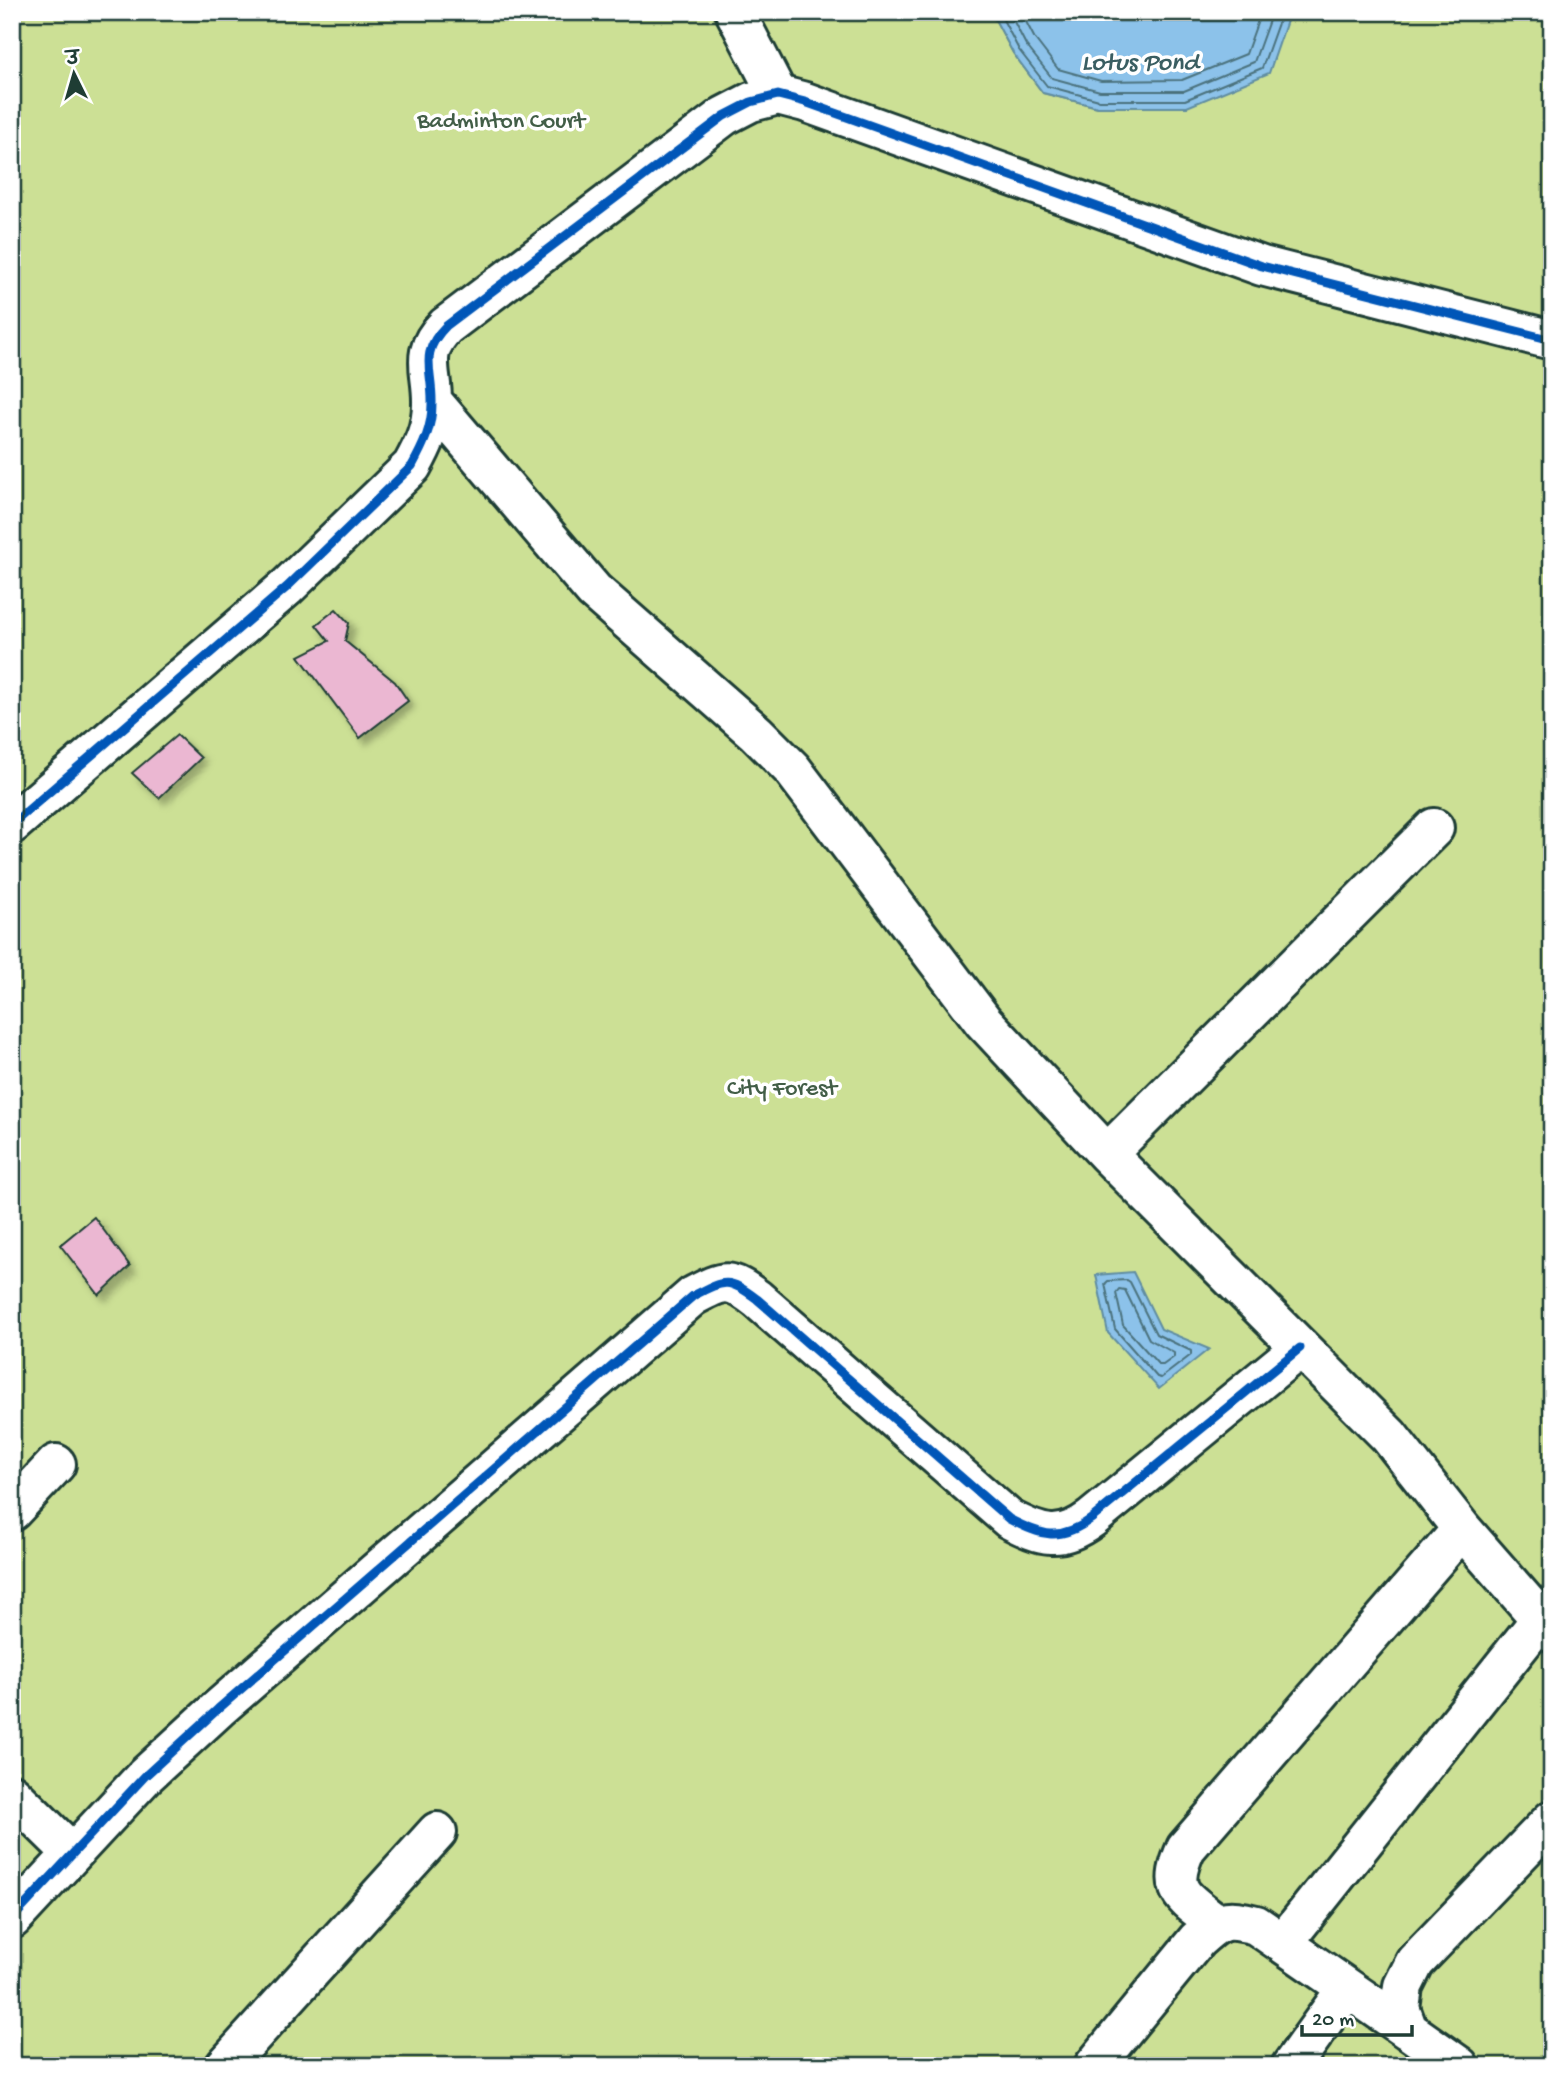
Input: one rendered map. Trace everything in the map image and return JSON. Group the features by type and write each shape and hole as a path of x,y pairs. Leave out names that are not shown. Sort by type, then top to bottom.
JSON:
{"street":[{"path":"735,12 778,95"},
{"path":"12,824 287,587 412,466 430,428 433,402 429,354 434,338 446,326 724,116 751,102 778,95 818,106 1262,266 1552,340"},
{"path":"433,402 594,591 756,733 792,769 983,1021 1107,1154 1389,1436 1462,1529 1546,1626 1283,1943"},
{"path":"1107,1154 1434,828"},
{"path":"12,1919 145,1776 218,1709 693,1296 721,1282 738,1285 757,1299 1009,1519 1034,1531 1058,1535 1075,1531 1091,1519 1300,1348"},
{"path":"12,1511 56,1464"},
{"path":"1216,1923 1184,1897 1176,1883 1177,1868 1186,1848 1462,1529"},
{"path":"12,1794 72,1853"},
{"path":"1408,2030 1400,2008 1403,1986 1415,1962 1552,1820"},
{"path":"225,2066 437,1832"},
{"path":"1094,2066 1197,1940 1216,1923 1236,1920 1256,1925 1459,2066"},
{"path":"1291,2066 1347,1988"}],"green space":[{"name":"City Forest","path":"12,12 991,12 1013,53 1043,93 1098,107 1187,107 1290,12 1552,12 1552,2066 12,2066"}],"water":[{"name":"Lotus Pond","path":"991,12 1290,12 1269,73 1187,107 1098,107 1043,93 1013,53"},
{"path":"1133,1272 1161,1329 1209,1349 1159,1389 1108,1333 1096,1275"}],"building":[{"path":"336,609 349,623 345,641 395,682 408,701 360,738 299,656 329,641 316,625"},
{"path":"177,735 201,758 159,798 132,773"},
{"path":"94,1217 130,1266 99,1295 60,1245"}],"cycle path":[{"path":"12,824 287,587 412,466 429,429 432,404 429,363 432,345 446,326 724,116 751,102 778,95 805,102 1262,266 1552,340"},
{"path":"12,1919 145,1776 218,1709 693,1296 712,1287 732,1284 757,1299 1009,1519 1041,1533 1060,1534 1091,1519 1300,1348"}],"park label":[{"name":"Badminton Court","path":"501,119"}]}
